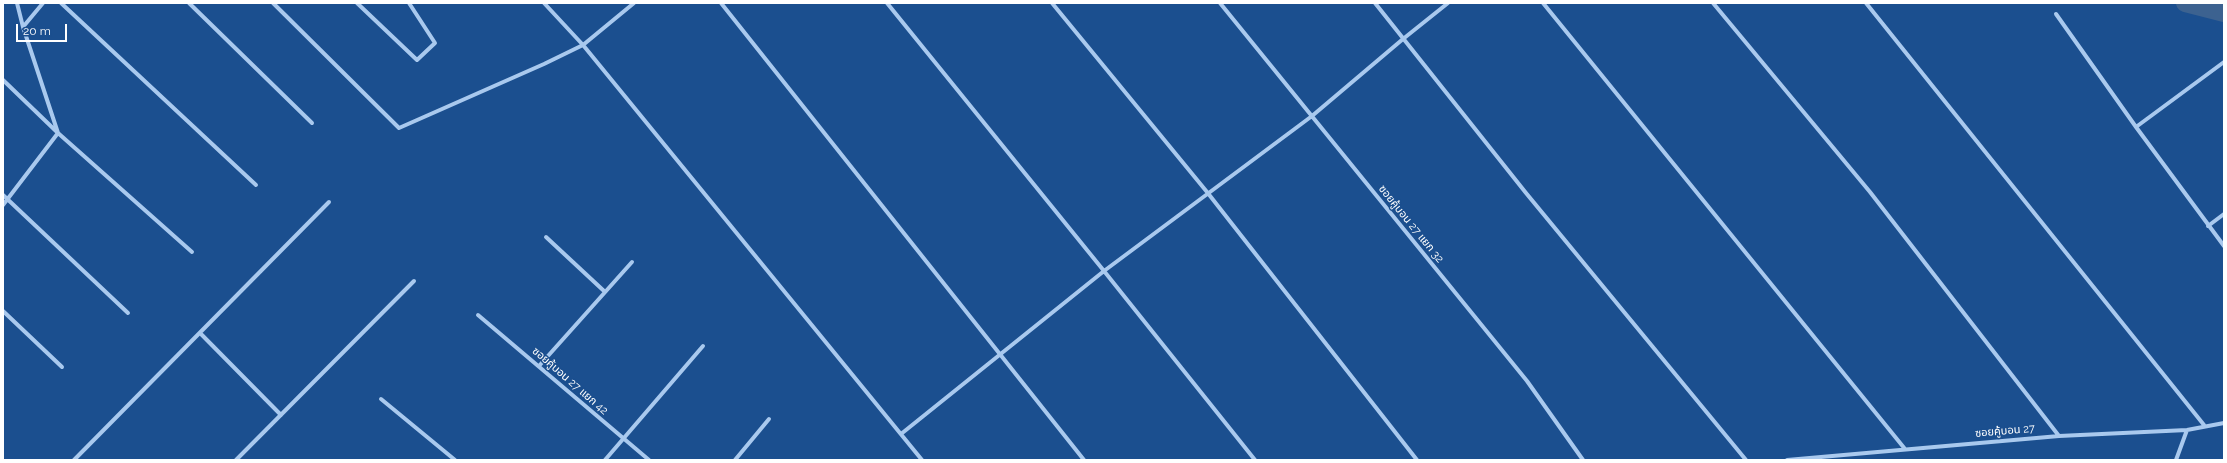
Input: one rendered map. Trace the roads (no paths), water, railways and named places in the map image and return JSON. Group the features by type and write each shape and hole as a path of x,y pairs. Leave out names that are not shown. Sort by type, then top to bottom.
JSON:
{"street":[{"path":"16,3 58,133"},
{"path":"23,26 43,3"},
{"path":"61,3 256,185"},
{"path":"189,3 312,123"},
{"path":"273,3 399,128 544,64 582,45 634,3"},
{"path":"357,3 417,60 435,43 409,3"},
{"path":"544,3 582,45 922,460"},
{"path":"721,3 1084,460"},
{"path":"886,3 1104,270 1255,460"},
{"path":"1052,3 1207,192 1417,460"},
{"name":"ซอยคู้บอน 27 แยก 32","path":"1220,3 1527,381 1583,460"},
{"path":"1374,3 1746,460"},
{"path":"901,434 1104,270 1207,192 1312,116 1448,3"},
{"path":"1543,3 1905,449"},
{"path":"1713,3 1870,192 2060,436"},
{"path":"1866,3 2204,425"},
{"path":"2056,14 2136,127 2224,246"},
{"path":"2136,127 2224,62"},
{"path":"3,80 58,133 192,252"},
{"path":"3,205 58,133"},
{"path":"3,195 128,314"},
{"path":"74,460 329,202"},
{"path":"2208,226 2224,214"},
{"path":"546,237 604,291"},
{"path":"539,366 604,291 632,262"},
{"path":"236,460 414,281"},
{"path":"3,311 62,367"},
{"name":"ซอยคู้บอน 27 แยก 42","path":"478,315 649,460"},
{"path":"200,333 281,415"},
{"path":"605,460 622,438 703,346"},
{"path":"382,399 455,460"},
{"path":"735,460 769,419"},
{"name":"ซอยคู้บอน 27","path":"1787,460 2060,436 2186,430 2204,425 2224,423"},
{"path":"2176,460 2186,430"},
{"path":"1856,454 1856,460"}],"waterway":[{"path":"2185,3 2224,13"}]}
